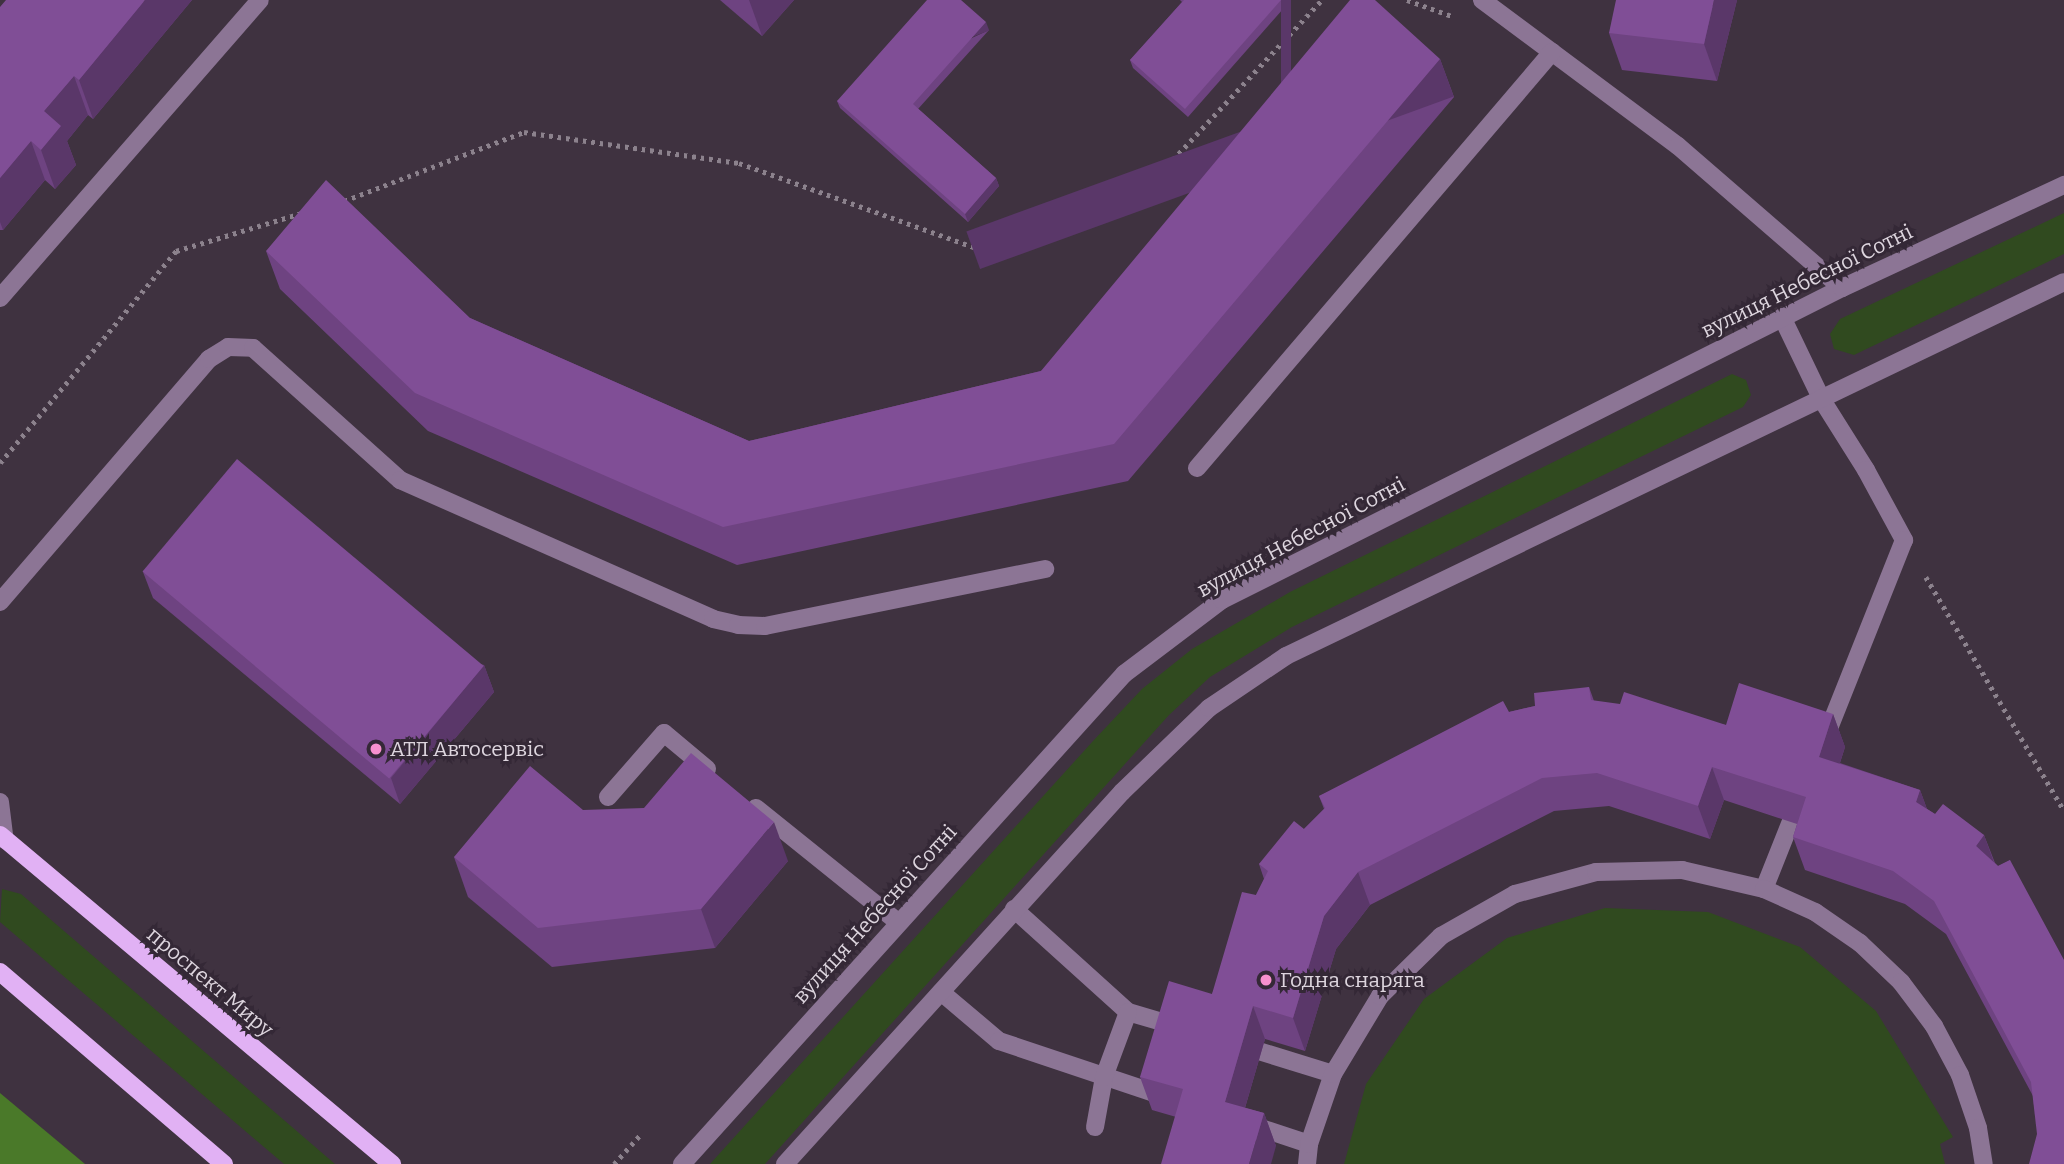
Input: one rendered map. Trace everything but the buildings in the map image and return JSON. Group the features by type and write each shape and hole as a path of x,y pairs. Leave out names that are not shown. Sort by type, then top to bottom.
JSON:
{"main road":[{"name":"проспект Миру","path":"2,840 392,1164"},
{"path":"0,972 224,1164"}],"street":[{"path":"0,298 260,0"},
{"path":"1482,0 1678,146 1842,288"},
{"path":"1197,468 1552,52"},
{"name":"вулиця Небесної Сотні","path":"681,1164 1124,674 1222,600 1782,317 2064,185"},
{"path":"785,1164 1122,792 1209,708 1286,656 2064,282"},
{"path":"1782,317 1822,400 1866,470 1904,540 1821,747"},
{"path":"0,602 209,359 228,347 253,348 400,480 713,619 738,625 765,626 1045,569"},
{"path":"608,796 664,733 726,784"},
{"path":"1764,889 1806,786"},
{"path":"747,801 898,922"},
{"path":"0,802 2,840"},
{"path":"1307,1164 1309,1144 1333,1074 1380,996 1441,936 1515,894 1596,872 1682,870 1764,889 1815,912 1860,943 1901,982 1934,1026 1960,1075 1978,1128 1984,1164"},
{"path":"1014,909 1128,1012 1192,1031"},
{"path":"941,992 999,1041 1181,1102"},
{"path":"1095,1127 1104,1077 1128,1012"},
{"path":"1218,1039 1333,1074"},
{"path":"1232,1119 1309,1144"}],"path":[{"path":"341,202 524,132 738,163 1002,257 1167,166 1322,0"},
{"path":"0,463 176,251 316,209"},
{"path":"1904,540 2064,810"},
{"path":"614,1164 640,1135"}],"green space":[{"path":"2064,213 2064,254 1854,355 1834,349 1830,334 1840,319"},
{"path":"1732,374 1746,380 1751,395 1743,407 1292,627 1210,677 1169,715 765,1164 710,1164 1093,741 1142,689 1192,649 1290,592"},
{"path":"2,889 21,894 335,1164 284,1164 0,922"},
{"path":"1605,908 1708,912 1800,947 1876,1011 1953,1137 1940,1144 1945,1164 1344,1164 1366,1084 1424,999 1507,938"},
{"path":"0,1093 85,1164 0,1164"}],"place":[{"name":"АТЛ Автосервіс","path":"376,749"},
{"name":"Годна снаряга","path":"1266,980"}]}
